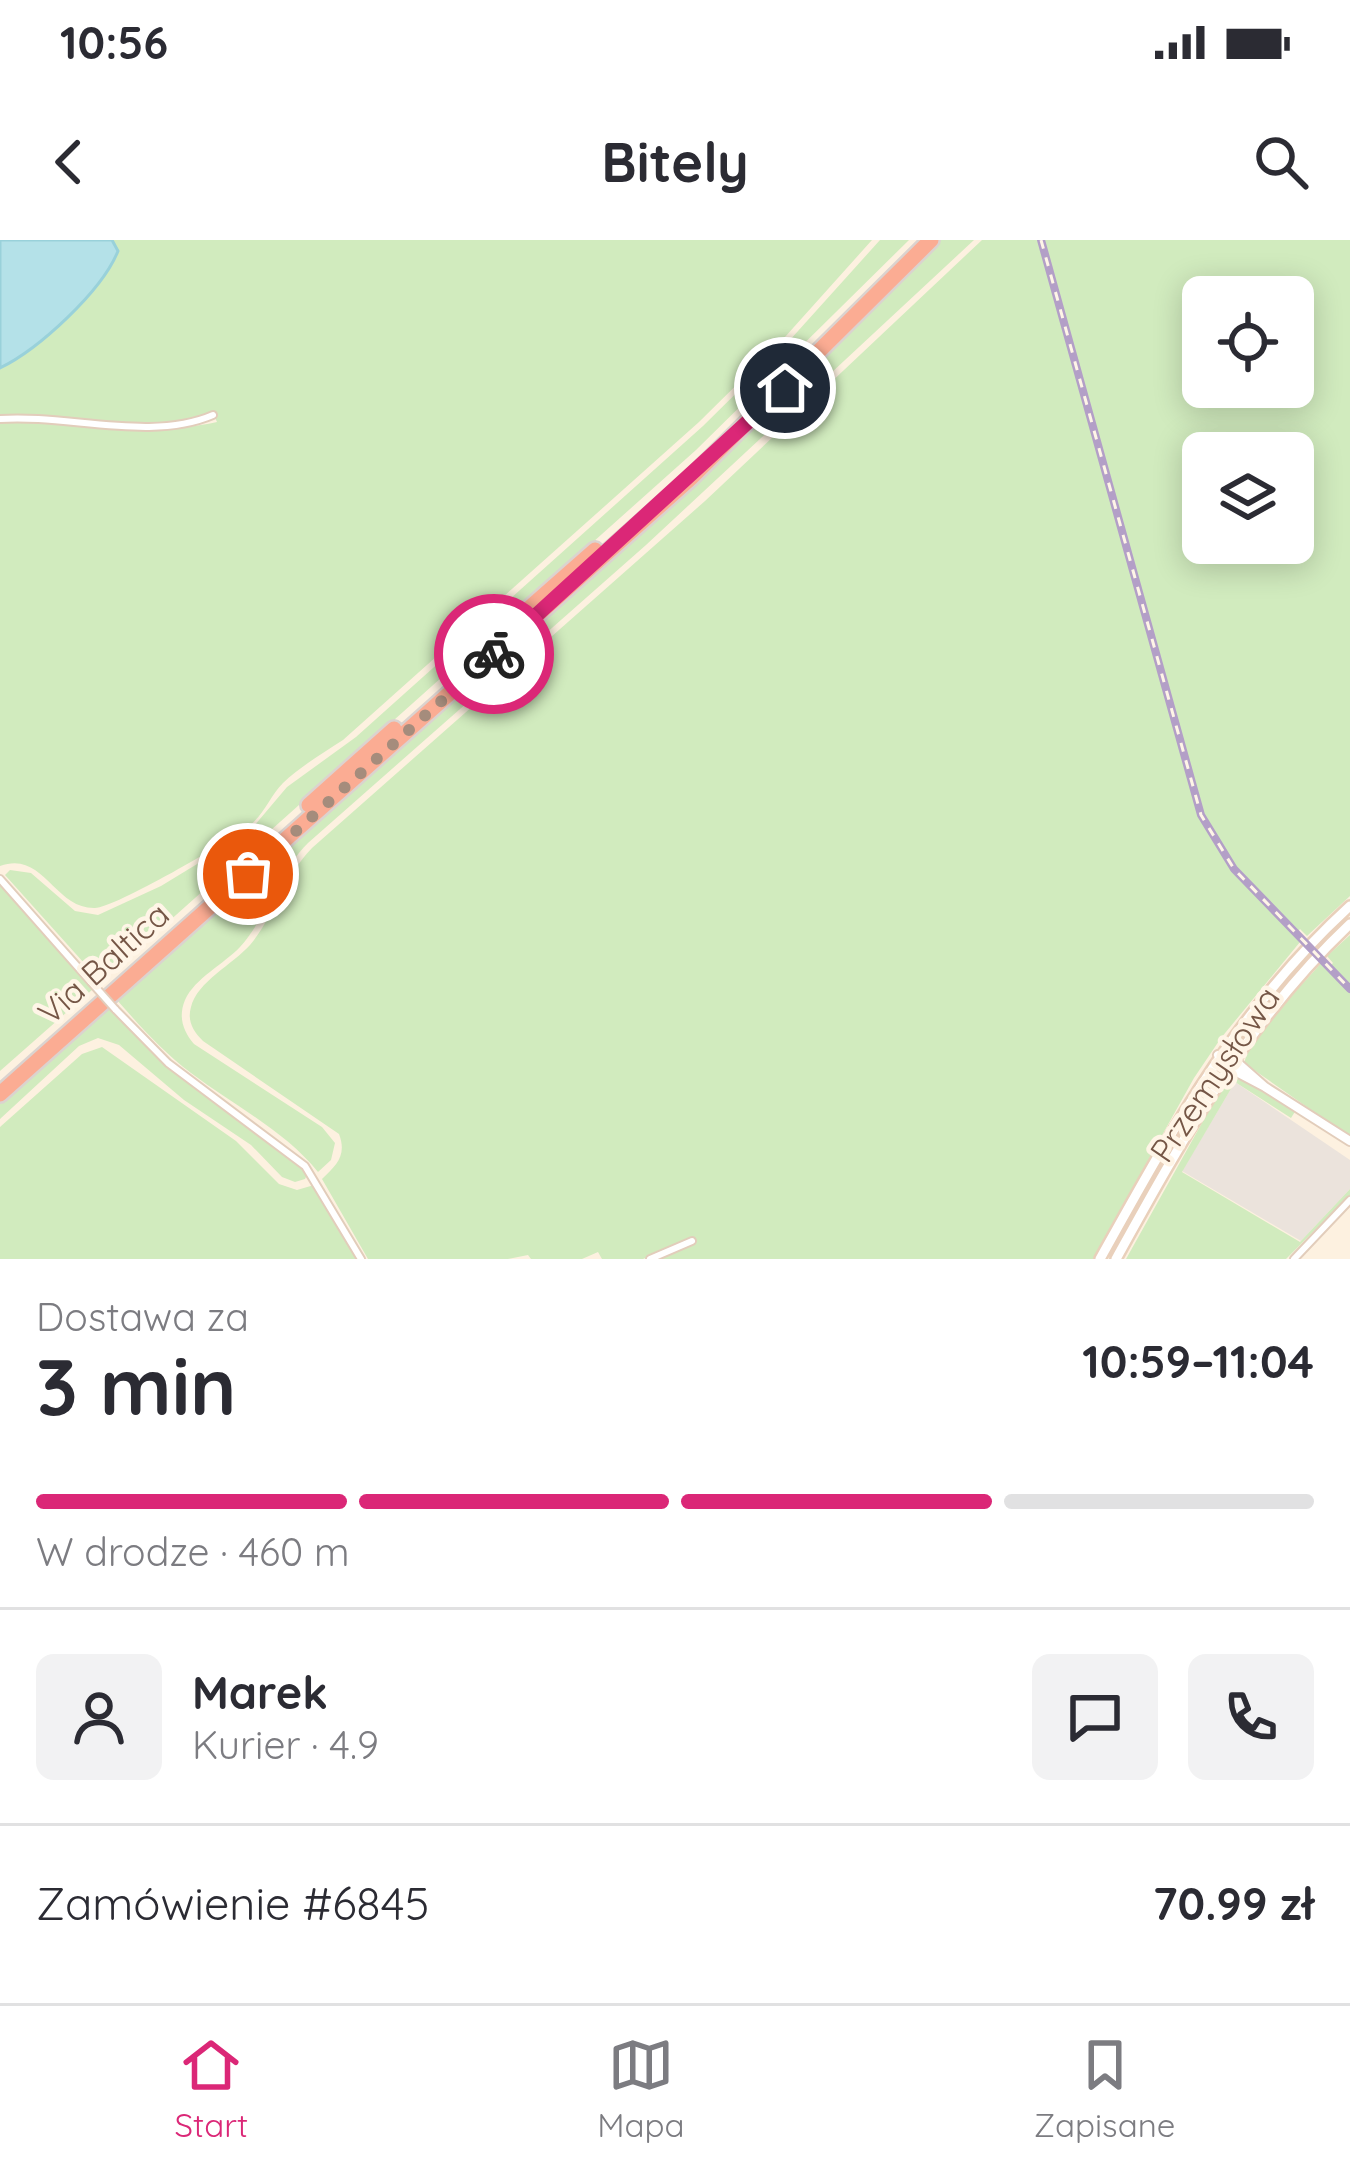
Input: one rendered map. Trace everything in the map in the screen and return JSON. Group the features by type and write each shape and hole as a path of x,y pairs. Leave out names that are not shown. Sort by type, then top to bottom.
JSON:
{"highway":[{"name":"Via Baltica","path":"0,1081 682,472 917,240"},
{"name":"Via Baltica","path":"0,1094 691,478 932,240"}],"main road":[{"name":"Przemysłowa","path":"1100,1259 1218,1055 1272,985 1350,906"},
{"name":"Przemysłowa","path":"1116,1259 1229,1064 1282,995 1350,924"}],"street":[{"path":"0,419 132,425 196,421 213,415"},
{"path":"0,879 168,1063 305,1166 361,1259"},
{"path":"1218,1055 1350,1141"},
{"path":"1294,1259 1350,1200"},
{"path":"650,1259 692,1240"}],"shaded area":[{"path":"1235,1082 1350,1160 1350,1189 1301,1241 1182,1171"}],"green space":[{"path":"112,240 872,240 785,337 699,422 343,740 283,783 254,822 172,873 95,908 69,900 28,866 0,866 0,421 136,428 217,422 213,413 163,424 0,416 0,368 50,333 84,301 118,251"},
{"path":"880,240 909,240 696,450 101,982 5,875 10,870 31,873 75,911 98,915 161,886 248,833 287,787 356,737 703,426 789,341"},
{"path":"940,240 974,240 646,545 308,843 250,935 190,992 182,1018 194,1044 322,1127 335,1143 331,1160 318,1172 274,1131 161,1047 116,999 714,465"},
{"path":"982,240 1350,240 1350,896 1307,936 1300,929 1295,935 1300,942 1221,1038 1093,1259 656,1259 694,1241 691,1237 643,1259 602,1259 598,1252 582,1259 531,1259 528,1255 368,1259 322,1179 339,1159 339,1134 203,1041 190,1017 195,998 250,945 312,848 705,501"},
{"path":"0,885 93,989 0,1071"},
{"path":"1350,935 1350,1137 1244,1063 1277,1011 1321,963 1327,969 1333,963 1327,956"},
{"path":"109,1006 168,1068 290,1156 307,1175 305,1179 295,1182 282,1177 251,1145 184,1100 119,1045 98,1038 79,1046 0,1119 0,1103"},
{"path":"102,1047 236,1141 279,1184 297,1190 314,1185 357,1259 0,1259 0,1127 82,1054"},
{"path":"1237,1075 1296,1110 1291,1118 1235,1082 1182,1172 1300,1242 1350,1189 1350,1195 1286,1259 1126,1259 1212,1105"}],"water":[{"path":"0,240 112,240 118,251 68,317 0,368"}],"railway":[{"path":"1041,240 1201,815 1234,869 1350,989"}],"way so far":[{"path":"248,874 494,654"}],"route":[{"path":"494,654 785,388"}]}
